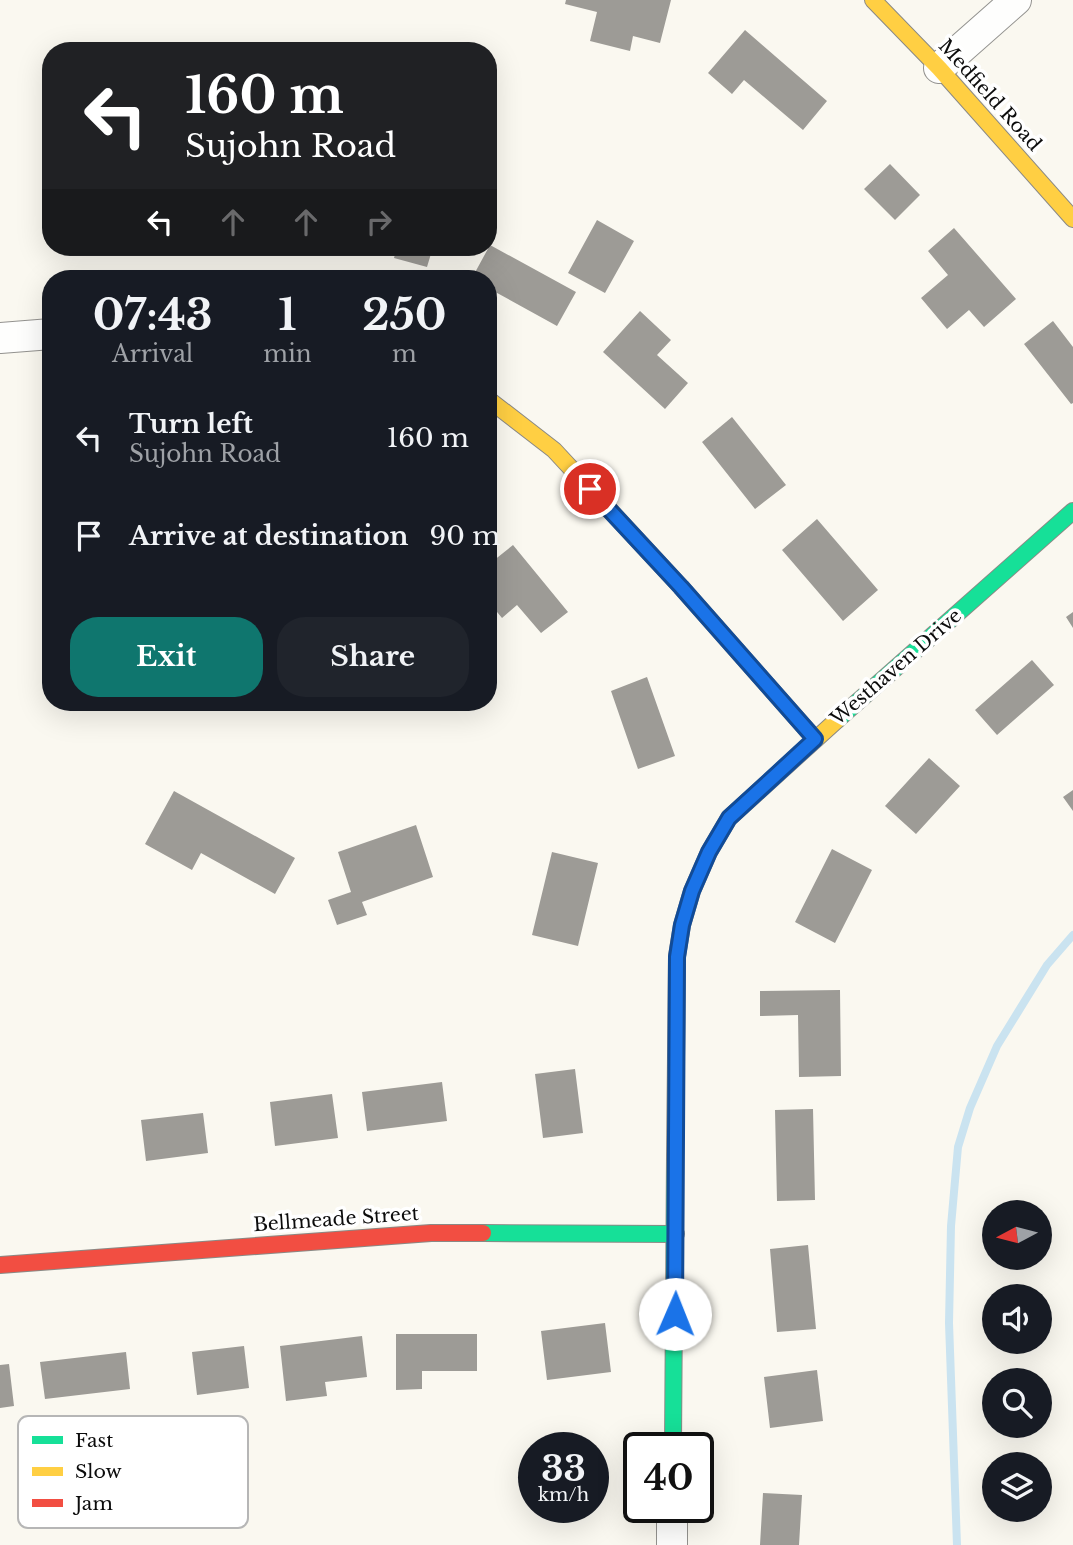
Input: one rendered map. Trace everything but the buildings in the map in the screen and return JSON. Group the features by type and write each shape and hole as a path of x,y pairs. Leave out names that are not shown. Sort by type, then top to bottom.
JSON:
{"street":[{"name":"Medfield Road","path":"873,0 939,68 1073,219"},
{"path":"939,68 1016,0"},
{"path":"0,338 42,335"},
{"path":"497,406 554,450 681,587 815,739"},
{"name":"Westhaven Drive","path":"673,1432 677,957 688,903 709,852 729,818 1073,511"},
{"name":"Bellmeade Street","path":"0,1265 431,1233 676,1234"},
{"path":"672,1523 672,1545"}],"waterway":[{"path":"957,1545 949,1323 951,1226 958,1147 970,1108 997,1046 1047,965 1073,935"}],"traffic: fast":[{"path":"837,720 1073,511"},
{"path":"673,1432 675,1157"},
{"path":"483,1233 676,1234"}],"traffic: slow":[{"path":"873,0 939,68 1073,219"},
{"path":"497,406 554,450 681,587 815,739"},
{"path":"675,1157 677,956 692,891 709,852 729,818 837,720"}],"traffic: jam":[{"path":"0,1265 431,1233 483,1233"}],"route":[{"path":"590,489 815,739 729,818 709,852 692,891 682,925 677,957 675,1314"}]}
